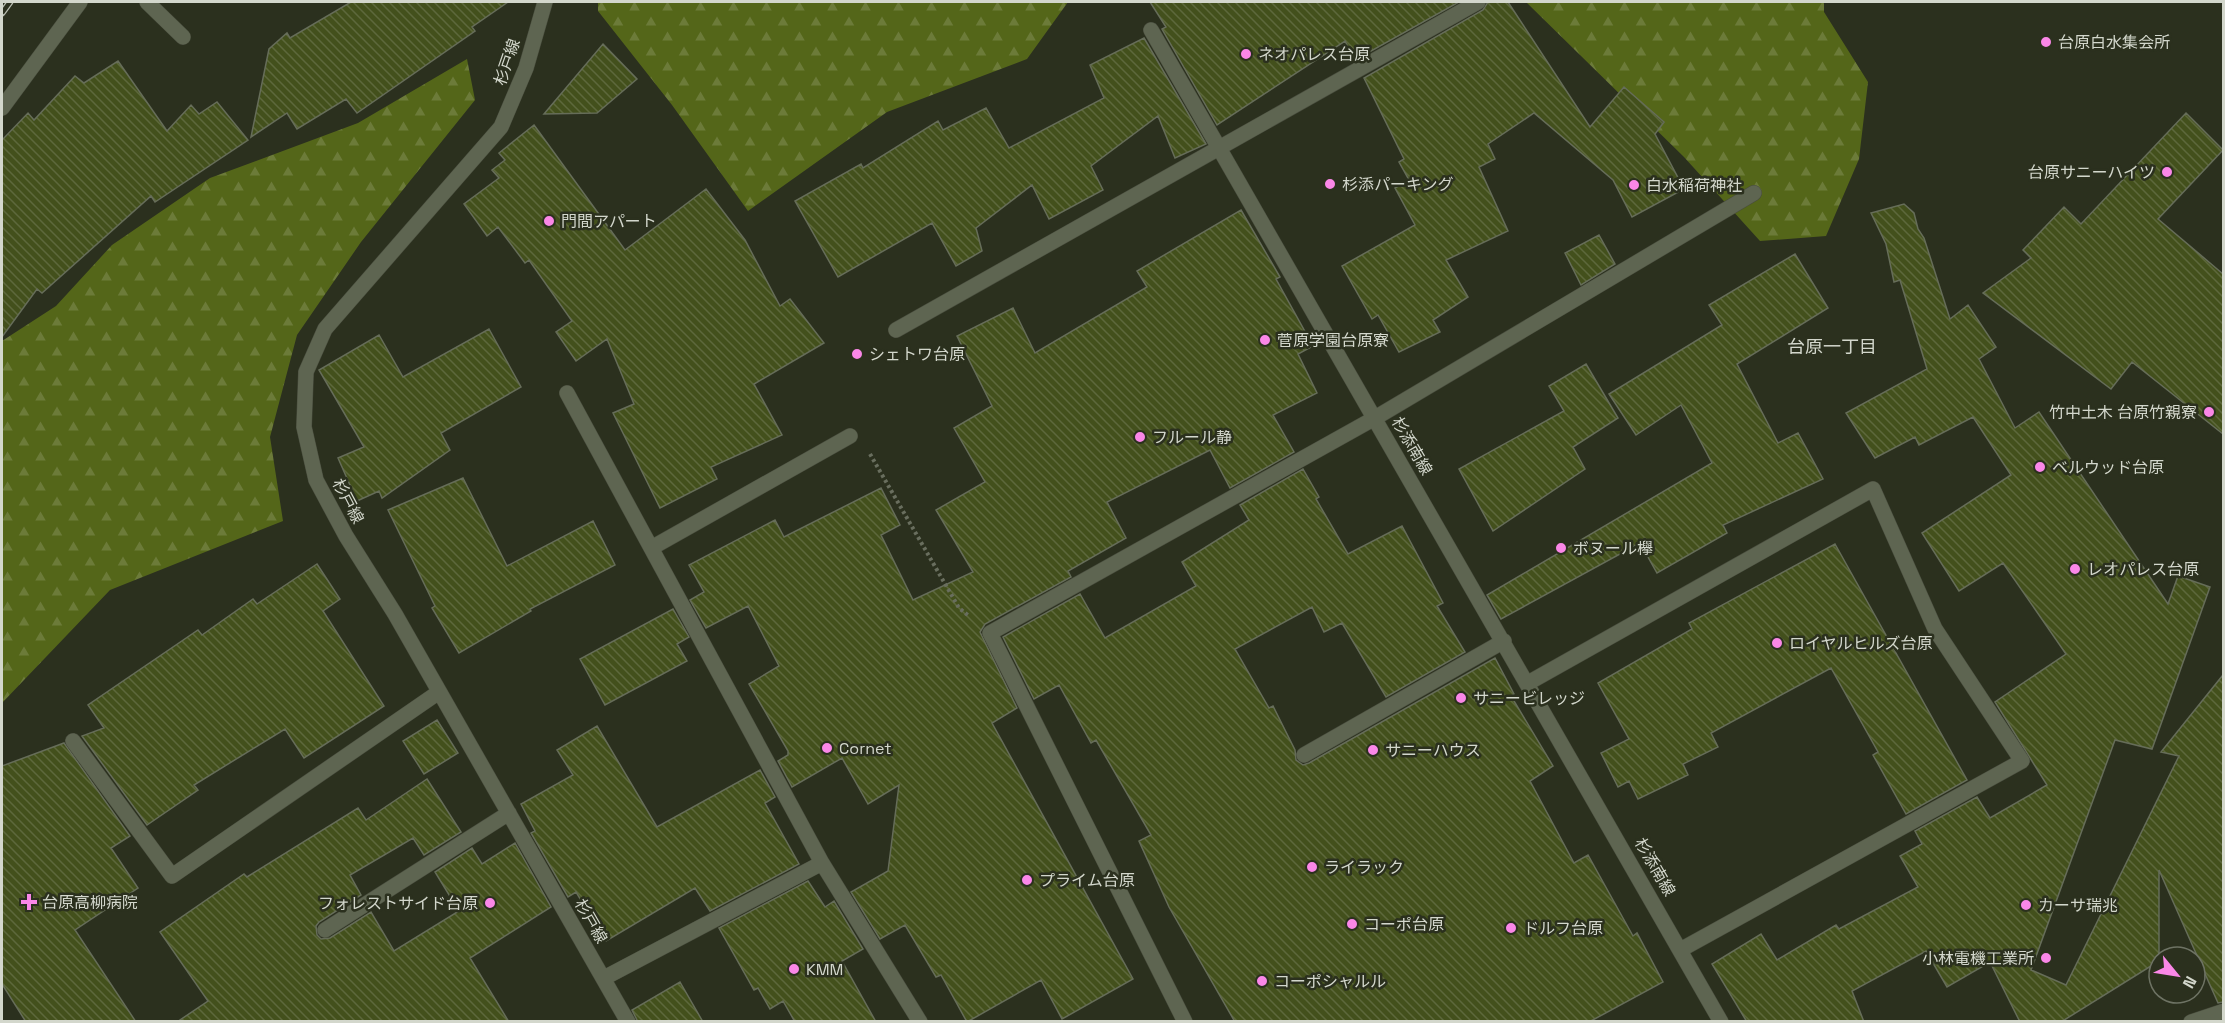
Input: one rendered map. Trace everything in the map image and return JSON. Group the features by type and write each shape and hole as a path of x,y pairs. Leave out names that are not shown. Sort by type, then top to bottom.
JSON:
{"street":[{"path":"2,108 81,2"},
{"path":"147,2 183,37"},
{"name":"杉戸線","path":"545,2 526,68 501,127 325,329 306,372 303,427 316,480 346,536 439,692 628,1022"},
{"path":"896,330 1478,2"},
{"name":"杉添南線","path":"1151,30 1682,950 1721,1022"},
{"path":"1185,1022 990,633 1375,418 1754,193"},
{"path":"567,393 822,863 920,1022"},
{"path":"652,547 850,436"},
{"path":"1528,683 1873,489 1935,629 2022,761 1682,950"},
{"path":"1305,755 1504,641"},
{"path":"73,741 172,876 439,692"},
{"path":"325,930 509,813"},
{"path":"604,978 822,863"},
{"path":"2191,1022 2223,1011"}],"path":[{"path":"850,436 866,446 959,608 990,633"}],"green space":[{"path":"598,2 1068,2 1027,59 887,112 748,211 672,105 598,11"},
{"path":"1526,2 1824,2 1824,12 1868,82 1859,159 1826,236 1760,241 1684,157"},
{"path":"467,59 475,100 361,242 297,335 270,437 283,521 110,590 2,703 2,341 56,306 112,245 210,178 358,123"}],"building":[{"path":"351,2 508,2 472,27 475,31 357,113 346,99 297,129 287,113 251,137 269,49 287,33 290,38"},
{"path":"1150,2 1459,2 1355,60 1345,41 1217,125 1162,29 1166,27"},
{"path":"1488,2 1508,2 1590,127 1624,87 1664,122 1655,134 1684,189 1632,217 1613,180 1534,113 1488,144 1495,159 1479,167 1508,231 1446,260 1468,297 1433,320 1440,332 1399,352 1378,315 1372,319 1342,266 1415,225 1395,188 1409,180 1399,162 1404,159 1364,78 1483,10"},
{"path":"1144,38 1206,144 1175,158 1158,116 1091,166 1103,190 1049,219 1032,185 976,228 982,251 956,266 932,223 838,277 795,201 861,164 863,168 938,121 943,130 986,108 1009,148 1104,98 1090,65"},
{"path":"603,44 637,79 597,113 544,114"},
{"path":"118,61 167,131 191,105 199,114 217,102 248,140 155,202 151,196 42,293 37,289 2,337 2,140 28,113 34,120 75,76 84,83"},
{"path":"2186,113 2223,150 2158,219 2223,274 2223,434 2132,362 2111,389 1983,293 2031,258 2023,250 2064,207 2081,224"},
{"path":"534,125 625,250 706,189 745,240 780,306 790,299 824,343 754,384 782,435 711,467 717,479 660,508 613,413 634,404 607,339 576,361 556,332 572,321 529,260 525,263 498,227 487,236 464,204 499,178 492,170 505,160 499,153"},
{"path":"1904,204 1914,213 1950,319 1968,305 1996,347 1979,359 2015,428 2039,412 2168,604 2178,576 2210,587 2152,749 2115,740 2031,970 2066,985 2179,756 2161,752 2223,675 2223,1002 2218,1003 2207,978 2207,945 2192,945 2159,870 2159,945 2147,945 2147,968 2061,1022 2020,1022 1990,962 1947,987 1926,951 1852,991 1864,1022 1747,1022 1712,964 1761,934 1777,960 1836,925 1839,929 1918,887 1900,856 1922,844 1915,831 1977,797 1990,818 2047,785 1995,702 2066,654 2003,563 1959,591 1922,533 2011,475 1973,417 1919,445 1915,437 1875,458 1846,413 1927,369 1900,280 1894,282 1886,244 1871,213"},
{"path":"1241,210 1280,277 1276,279 1313,346 1298,354 1317,393 1273,415 1294,452 1230,488 1210,450 1107,502 1126,538 1068,571 1071,577 985,624 980,632 1017,708 992,723 1133,979 1062,1019 1041,980 967,1022 941,975 936,977 905,925 880,939 851,892 888,871 899,785 868,804 842,758 792,787 778,761 788,755 788,751 749,684 779,666 748,606 706,628 690,600 704,592 689,565 775,520 784,537 881,488 900,525 881,535 913,600 973,572 936,510 985,482 954,428 992,406 957,336 1013,308 1035,353 1147,287 1137,271"},
{"path":"1599,235 1615,264 1581,285 1565,253"},
{"path":"1795,254 1828,308 1737,364 1778,443 1798,433 1823,479 1723,525 1727,533 1657,573 1640,543 1501,619 1487,595 1712,463 1681,405 1636,435 1609,394 1722,325 1709,305"},
{"path":"489,329 521,387 441,433 450,450 382,498 379,491 357,501 338,458 364,447 319,370 379,335 403,377"},
{"path":"1586,364 1618,418 1573,447 1585,469 1493,531 1459,469 1564,411 1549,386"},
{"path":"1303,469 1319,497 1316,499 1348,554 1402,526 1443,603 1437,606 1465,652 1386,697 1342,623 1324,632 1312,607 1235,649 1269,708 1273,706 1295,750 1296,760 1303,765 1309,763 1495,658 1514,694 1511,696 1553,766 1530,781 1574,863 1588,855 1633,936 1637,933 1663,982 1589,1022 1235,1022 1169,907 1139,841 1151,835 1096,740 1091,743 1059,685 1034,699 1003,637 1080,594 1105,638 1196,586 1182,562 1249,520 1240,505"},
{"path":"463,478 507,566 593,521 615,565 530,609 531,611 459,653 432,608 435,606 388,510"},
{"path":"1835,544 1967,780 1906,814 1873,755 1878,752 1831,668 1711,733 1718,747 1683,764 1688,775 1638,799 1629,781 1618,787 1601,753 1629,739 1598,683 1692,629 1689,623"},
{"path":"317,564 340,599 323,611 384,706 304,758 285,729 194,785 198,790 147,825 82,736 104,728 88,705 198,630 202,635 253,599 257,604"},
{"path":"673,609 689,637 677,644 687,661 605,705 580,659"},
{"path":"437,720 458,753 424,774 403,741"},
{"path":"597,726 657,827 760,770 775,797 765,803 799,864 710,911 695,888 606,941 576,892 568,897 531,833 535,831 521,804 573,775 557,750"},
{"path":"64,743 130,836 111,848 138,888 75,930 136,1022 26,1022 2,984 2,766"},
{"path":"427,779 461,832 424,855 413,838 350,875 361,895 319,922 316,926 317,935 321,939 330,938 371,912 394,951 459,911 435,872 472,848 482,864 515,843 551,907 470,958 509,1022 177,1022 208,1001 160,932 244,874 247,877 358,808 366,820"},
{"path":"808,881 825,907 834,901 863,949 842,961 876,1022 795,1022 783,1001 770,1009 758,988 754,990 719,928"},
{"path":"680,982 703,1022 638,1022 632,1010"}],"railway":[{"path":"2,13 10,2"}],"place":[{"name":"台原白水集会所","path":"2046,42"},
{"name":"ネオパレス台原","path":"1246,54"},
{"name":"台原サニーハイツ","path":"2167,172"},
{"name":"杉添パーキング","path":"1330,184"},
{"name":"白水稲荷神社","path":"1634,185"},
{"name":"門間アパート","path":"549,221"},
{"name":"菅原学園台原寮","path":"1265,340"},
{"name":"シェトワ台原","path":"857,354"},
{"name":"竹中土木 台原竹親寮","path":"2209,412"},
{"name":"フルール静","path":"1140,437"},
{"name":"ベルウッド台原","path":"2040,467"},
{"name":"ボヌール欅","path":"1561,548"},
{"name":"レオパレス台原","path":"2075,569"},
{"name":"ロイヤルヒルズ台原","path":"1777,643"},
{"name":"サニービレッジ","path":"1461,698"},
{"name":"Cornet","path":"827,748"},
{"name":"サニーハウス","path":"1373,750"},
{"name":"ライラック","path":"1312,867"},
{"name":"プライム台原","path":"1027,880"},
{"name":"台原高柳病院","path":"29,902"},
{"name":"フォレストサイド台原","path":"490,903"},
{"name":"カーサ瑞兆","path":"2026,905"},
{"name":"コーポ台原","path":"1352,924"},
{"name":"ドルフ台原","path":"1511,928"},
{"name":"小林電機工業所","path":"2046,958"},
{"name":"KMM","path":"794,969"},
{"name":"コーポシャルル","path":"1262,981"}],"district":[{"name":"台原一丁目","path":"1832,346"}]}
